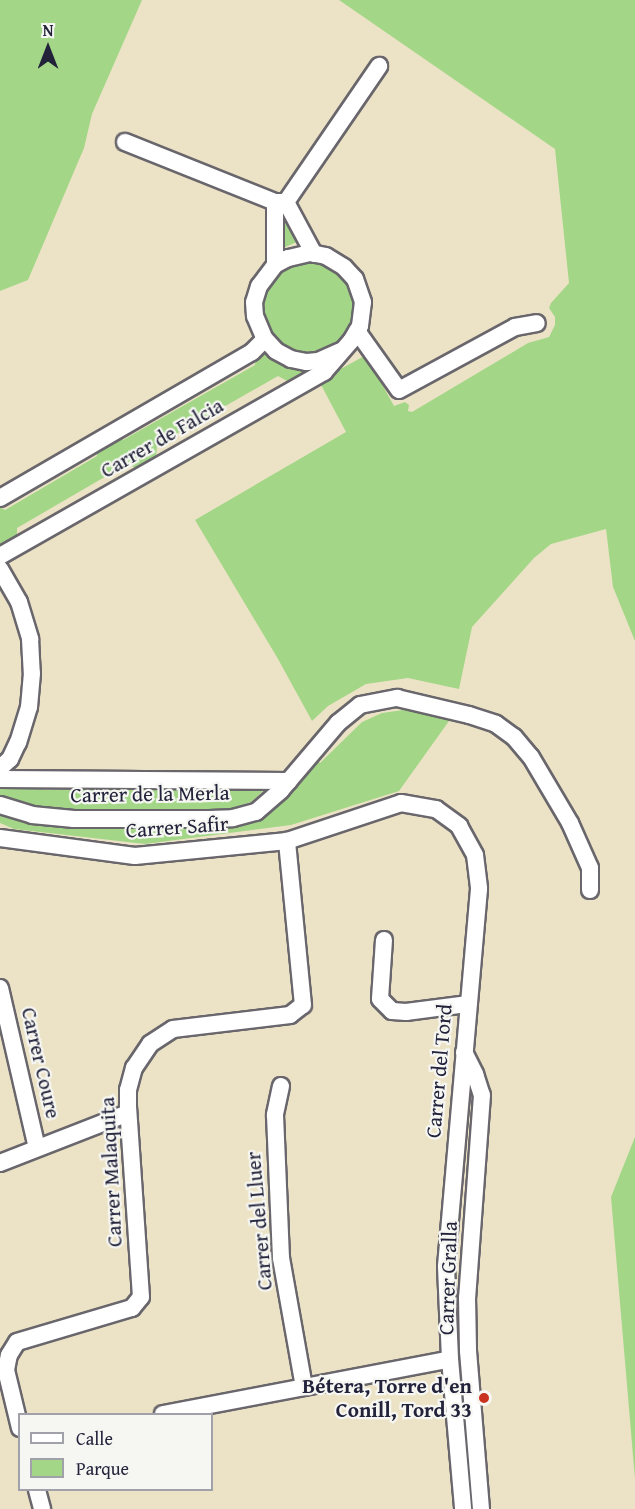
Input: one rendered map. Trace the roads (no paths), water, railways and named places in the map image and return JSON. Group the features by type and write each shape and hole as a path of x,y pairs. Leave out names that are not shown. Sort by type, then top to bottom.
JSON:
{"street":[{"path":"275,265 280,202 379,66"},
{"path":"125,142 280,202 314,254"},
{"path":"314,254 326,256 344,267 355,279 363,302 357,331 340,351 318,361 307,362 276,351 265,339 255,316 254,302 259,286 275,265 288,258 314,254"},
{"path":"357,331 399,390 515,327 537,323"},
{"name":"Carrer de Falcia","path":"0,498 252,352 265,339"},
{"name":"Carrer de Falcia","path":"0,556 324,372 340,351"},
{"path":"0,569 19,602 30,639 32,673 29,707 18,742 10,759 0,768"},
{"name":"Carrer de la Merla","path":"0,805 32,815 74,819 233,818 256,812 289,780 338,723 360,705 397,698 431,704 496,724 514,736 531,757 570,823 590,868 590,890"},
{"name":"Carrer de la Merla","path":"0,779 289,780"},
{"name":"Carrer del Tord","path":"287,841 401,803 436,809 459,826 475,855 479,889 446,1267 450,1359 463,1509"},
{"name":"Carrer Safir","path":"0,838 135,856 287,841"},
{"name":"Carrer Malaquita","path":"18,1420 6,1370 9,1355 17,1342 132,1308 141,1297 128,1090 134,1068 150,1044 173,1029 290,1015 303,1005 287,841"},
{"path":"384,940 380,999 392,1011 406,1012 468,1004"},
{"name":"Carrer Coure","path":"0,988 37,1148"},
{"name":"Carrer Gralla","path":"464,1052 476,1074 482,1095 467,1297 468,1351 481,1509"},
{"name":"Carrer del Lluer","path":"281,1086 275,1115 281,1258 304,1387"},
{"path":"0,1163 128,1113"},
{"path":"168,1413 450,1359"},
{"path":"37,1491 42,1509"}],"place":[{"name":"Bétera, Torre d'en Conill, Tord 33","path":"484,1398"}]}
